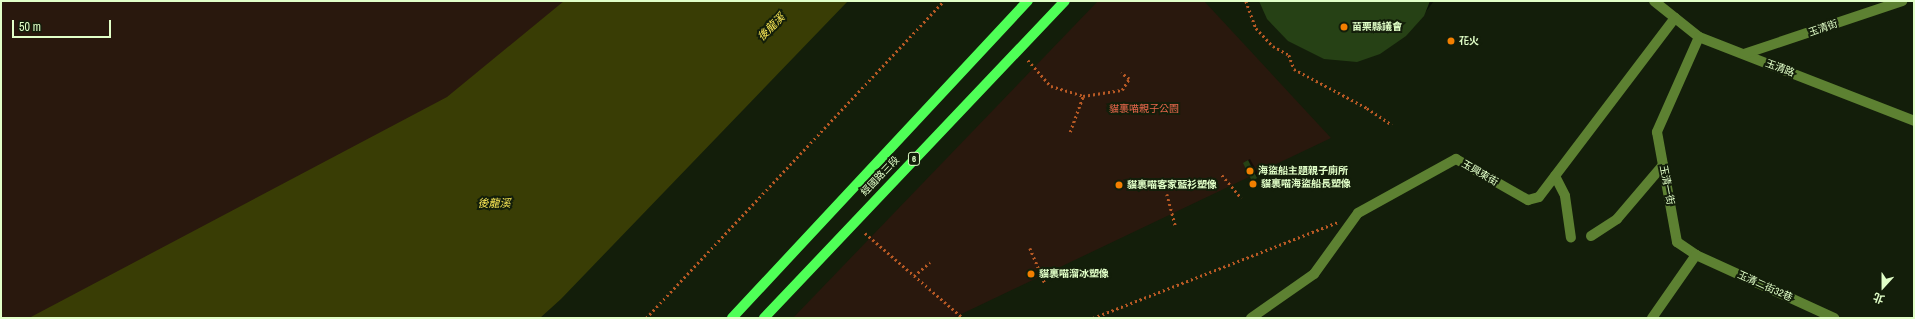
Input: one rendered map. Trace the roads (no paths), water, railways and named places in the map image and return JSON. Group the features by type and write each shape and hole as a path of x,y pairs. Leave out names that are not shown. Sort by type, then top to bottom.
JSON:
{"main road":[{"name":"經國路三段","path":"732,318 1028,1"},
{"name":"經國路三段","path":"764,318 1065,1"}],"street":[{"name":"玉清路","path":"1654,1 1699,37 1914,121"},
{"name":"玉清街","path":"1744,54 1902,1"},
{"name":"玉興東街","path":"1251,318 1314,274 1358,213 1456,159 1528,200 1539,197 1675,18"},
{"name":"玉清一街","path":"1696,255 1678,242 1657,132 1699,37"},
{"path":"1591,236 1617,219 1663,166"},
{"path":"1556,176 1565,196 1571,238"},
{"path":"1652,318 1696,255"},
{"name":"玉清二街32巷","path":"1696,255 1834,318"}],"water":[{"name":"後龍溪","path":"564,1 848,1 561,299 540,318 29,318 447,97"}],"place":[{"name":"苗栗縣議會","path":"1344,27"},
{"name":"花火","path":"1451,41"},
{"name":"海盜船主題親子廁所","path":"1250,171"},
{"name":"貓裏喵海盜船長塑像","path":"1253,184"},
{"name":"貓裏喵客家藍衫塑像","path":"1119,185"},
{"name":"貓裏喵溜冰塑像","path":"1031,274"}],"park label":[{"name":"貓裏喵親子公園","path":"1144,109"}]}
